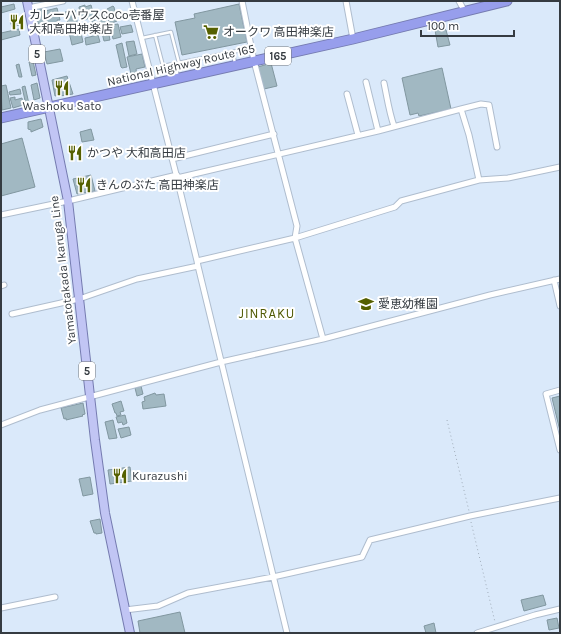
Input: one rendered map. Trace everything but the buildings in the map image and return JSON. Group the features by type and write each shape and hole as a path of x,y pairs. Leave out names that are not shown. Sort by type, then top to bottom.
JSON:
{"highway":[{"name":"National Highway Route 165","path":"1,118 178,77 353,39 507,1"}],"main road":[{"name":"Yamatotakada Ikaruga Line","path":"27,5 68,201 105,513 130,633"}],"street":[{"path":"27,5 63,1"},
{"path":"132,1 177,177 287,633"},
{"path":"242,1 254,61 297,226 295,238 322,339"},
{"path":"346,1 353,39"},
{"path":"459,1 465,12"},
{"path":"366,82 378,130"},
{"path":"384,83 390,108 390,115 394,126"},
{"path":"347,94 358,135"},
{"path":"1,215 279,154 481,104 489,105 497,147"},
{"path":"461,109 469,135 479,180"},
{"path":"172,159 274,134"},
{"path":"12,314 79,299 137,279 295,238 395,207 401,201 479,180 508,178 560,167"},
{"path":"1,425 40,410 90,396 221,362 322,339 490,295 557,280 560,306"},
{"path":"560,390 546,394 560,450"},
{"path":"125,610 158,606 188,594 362,557 370,540 470,516 560,498"},
{"path":"1,608 55,597"},
{"path":"477,633 534,615 560,609"}],"lane":[{"path":"142,38 171,32 179,63"},
{"path":"155,35 163,66 244,49"},
{"path":"233,52 235,65"},
{"path":"176,64 178,77"}],"path":[{"path":"447,420 496,627"}],"place":[{"name":"カレーハウスCoCo壱番屋 大和高田神楽店","path":"17,22"},
{"name":"オークワ 高田神楽店","path":"211,32"},
{"name":"Washoku Sato","path":"62,88"},
{"name":"かつや 大和高田店","path":"75,153"},
{"name":"きんのぶた 高田神楽店","path":"84,185"},
{"name":"愛恵幼稚園","path":"366,304"},
{"name":"Kurazushi","path":"120,476"}],"district":[{"name":"JINRAKU","path":"267,313"}]}
